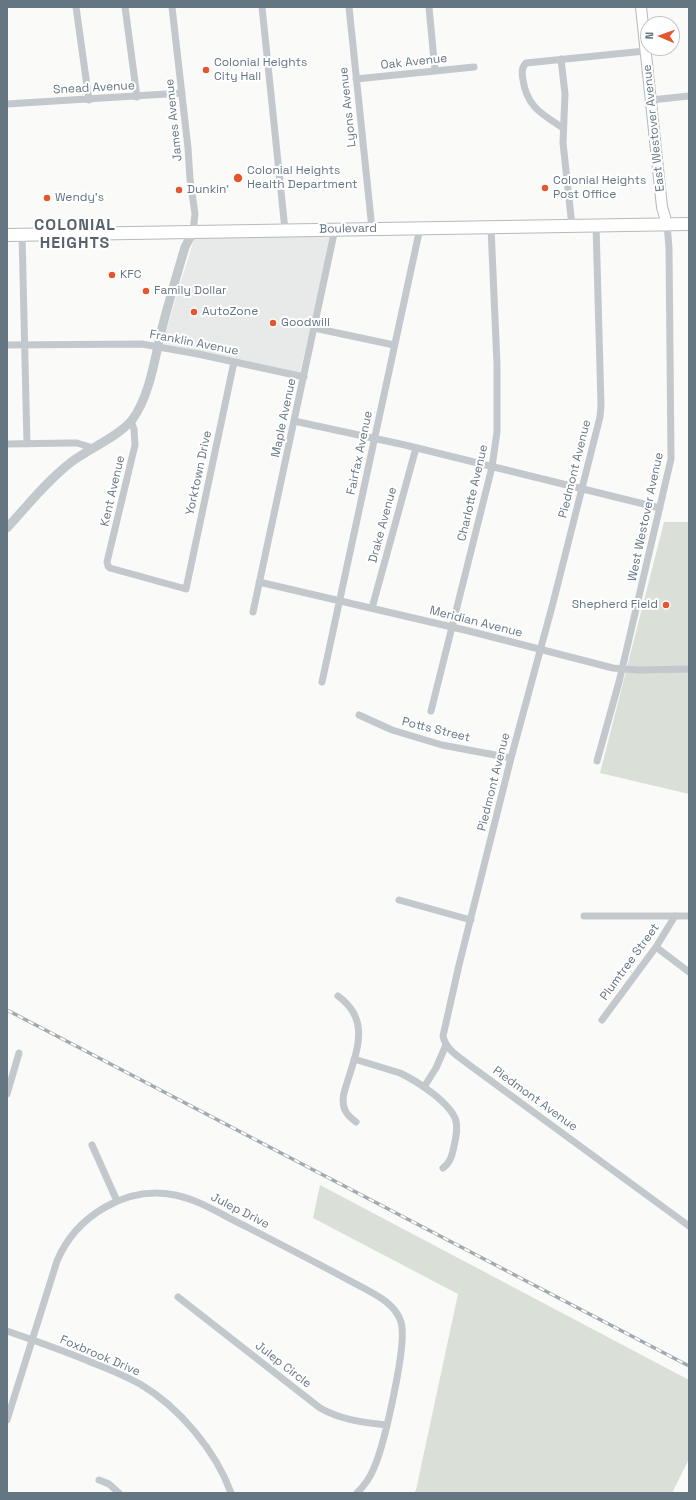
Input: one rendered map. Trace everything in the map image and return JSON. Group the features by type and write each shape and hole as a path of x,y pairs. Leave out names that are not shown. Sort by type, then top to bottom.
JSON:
{"main road":[{"name":"East Westover Avenue","path":"646,56 662,207 666,224"},
{"name":"Boulevard","path":"7,234 689,224"}],"street":[{"path":"76,7 89,100"},
{"path":"125,7 137,97"},
{"name":"James Avenue","path":"172,7 195,214 193,232"},
{"path":"262,7 285,230"},
{"name":"Lyons Avenue","path":"349,7 372,229"},
{"path":"428,7 435,71"},
{"path":"563,128 540,113 530,102 524,88 523,66 530,62 640,51"},
{"path":"561,59 565,100 563,143 572,226"},
{"name":"Oak Avenue","path":"356,79 474,67"},
{"name":"Snead Avenue","path":"7,104 182,93"},
{"path":"651,100 689,96"},
{"name":"West Westover Avenue","path":"597,762 622,669 671,459 670,248 666,224"},
{"name":"Piedmont Avenue","path":"596,225 601,405 600,417 511,758 443,1036 446,1045 468,1064 689,1226"},
{"name":"Charlotte Avenue","path":"431,711 492,467 497,425 497,364 491,227"},
{"name":"Fairfax Avenue","path":"322,682 420,228"},
{"name":"Maple Avenue","path":"253,612 335,229"},
{"path":"7,528 49,482 70,463 120,430 138,412 145,393 185,247 193,232"},
{"path":"22,234 28,444"},
{"path":"314,328 394,345"},
{"name":"Franklin Avenue","path":"7,345 132,343 158,346 304,377"},
{"name":"Yorktown Drive","path":"108,566 110,568 186,589 234,362"},
{"name":"Kent Avenue","path":"108,566 107,562 135,445 131,420"},
{"path":"294,421 416,448 660,508"},
{"path":"7,444 77,443 93,448"},
{"name":"Drake Avenue","path":"372,608 416,448"},
{"name":"Meridian Avenue","path":"259,582 340,600 622,669 689,669"},
{"name":"Potts Street","path":"359,715 392,730 442,745 511,758"},
{"path":"399,900 471,920"},
{"path":"584,916 689,916"},
{"name":"Plumtree Street","path":"602,1020 656,947 675,916"},
{"path":"656,947 689,972"},
{"path":"338,996 347,1002 352,1009 360,1028 354,1059 343,1097 346,1112 356,1122"},
{"path":"424,1087 436,1068 446,1045"},
{"path":"7,1094 20,1053"},
{"path":"354,1059 400,1073 424,1087 447,1106 456,1121 456,1137 452,1157 449,1163 443,1168"},
{"path":"92,1145 117,1201"},
{"name":"Julep Drive","path":"7,1420 62,1251 71,1237 89,1217 117,1201 131,1196 151,1193 175,1195 191,1200 380,1297 388,1303 399,1317 403,1332 402,1348 386,1425 374,1470 357,1493"},
{"name":"Julep Circle","path":"178,1298 320,1408 345,1419 386,1425"},
{"name":"Foxbrook Drive","path":"7,1331 118,1373 150,1390 176,1413 203,1442 222,1473 231,1493"},
{"path":"99,1480 109,1484 119,1493"}],"shaded area":[{"path":"195,236 331,237 300,373 162,343"},
{"path":"664,522 689,522 689,794 600,773"},
{"path":"320,1185 689,1380 689,1459 672,1493 414,1493 416,1490 458,1294 313,1218"}],"railway":[{"path":"7,1010 689,1366"}],"place":[{"name":"Colonial Heights City Hall","path":"206,70"},
{"name":"Colonial Heights Health Department","path":"238,178"},
{"name":"Colonial Heights Post Office","path":"545,188"},
{"name":"Dunkin'","path":"179,190"},
{"name":"Wendy's","path":"47,198"},
{"name":"KFC","path":"112,275"},
{"name":"Family Dollar","path":"146,291"},
{"name":"AutoZone","path":"194,312"},
{"name":"Goodwill","path":"273,323"},
{"name":"Shepherd Field","path":"666,605"}],"district":[{"name":"COLONIAL HEIGHTS","path":"75,235"}]}
